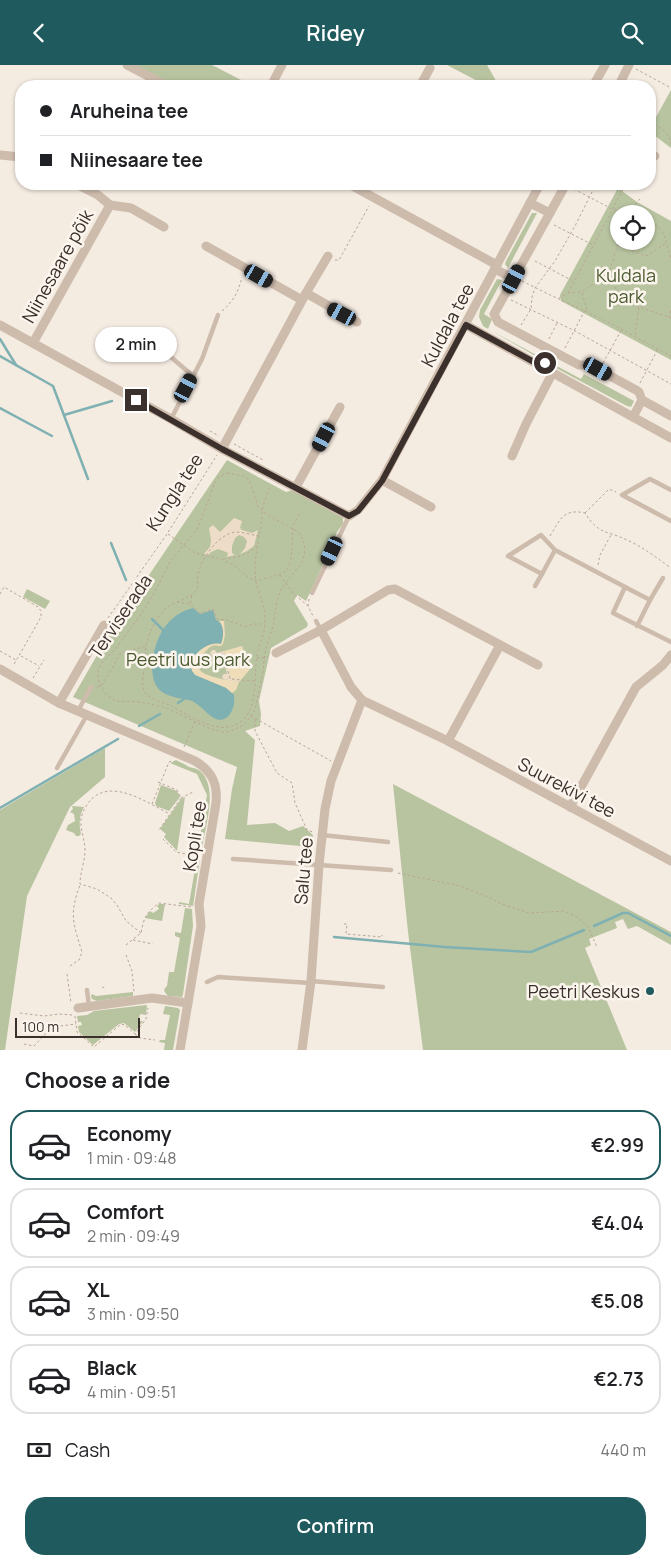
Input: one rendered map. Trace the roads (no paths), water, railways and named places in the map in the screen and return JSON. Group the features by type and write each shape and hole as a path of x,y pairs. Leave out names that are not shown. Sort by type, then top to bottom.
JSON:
{"street":[{"path":"127,65 156,80"},
{"path":"274,80 282,65"},
{"path":"596,80 605,65"},
{"path":"622,80 629,65"},
{"path":"423,80 430,68"},
{"path":"0,155 15,156"},
{"path":"88,190 98,195 110,205 131,208 164,227"},
{"path":"368,190 378,200 514,279"},
{"name":"Kuldala tee","path":"349,516 358,511 382,481 537,190"},
{"path":"563,190 494,315 498,322 561,356 579,365 590,365 636,390 639,392 642,400 671,416"},
{"path":"530,203 547,217"},
{"name":"Niinesaare põik","path":"33,343 110,205"},
{"path":"206,247 357,322"},
{"name":"Kungla tee","path":"222,449 328,256"},
{"path":"0,325 222,449 277,477 285,487 296,487 349,516"},
{"path":"466,325 671,438"},
{"path":"543,367 548,349"},
{"path":"512,456 553,372"},
{"path":"633,417 642,400"},
{"path":"296,487 340,407"},
{"path":"382,481 431,507"},
{"path":"276,653 318,625 388,590 395,589 538,665"},
{"path":"59,703 104,625"},
{"name":"Suurekivi tee","path":"318,625 351,687 362,700 448,741 671,861"},
{"path":"448,741 500,645"},
{"path":"570,807 636,687 663,665 671,655"},
{"name":"Kopli tee","path":"0,669 59,703 179,757 195,761 208,769 214,781 217,794 199,904 201,926 180,1050"},
{"name":"Salu tee","path":"302,1050 326,802 362,700"},
{"path":"75,1009 152,998 188,1003"}],"lane":[{"path":"171,419 202,359 218,315"},
{"path":"144,334 193,376"},
{"path":"671,490 650,479 622,495 671,521"},
{"name":"Kuldala tee","path":"312,593 349,516"},
{"path":"542,574 508,556 541,535 555,550 650,600"},
{"path":"535,585 555,550"},
{"path":"637,626 663,578"},
{"path":"625,587 614,613 671,642"},
{"path":"56,768 93,687"},
{"path":"322,835 388,842"},
{"path":"234,859 390,870"},
{"path":"207,982 218,977 383,987"},
{"path":"87,990 89,1007"}],"water":[{"path":"193,608 200,614 213,610 216,620 222,627 223,638 221,644 206,646 194,656 190,665 195,675 226,688 234,695 234,705 230,714 225,719 215,719 192,701 173,697 162,692 154,681 153,658 162,632 177,615"}],"waterway":[{"path":"0,339 16,365"},
{"path":"0,356 53,386 88,479"},
{"path":"64,415 112,401"},
{"path":"0,408 52,436"},
{"path":"111,543 126,580"},
{"path":"132,593 136,598"},
{"path":"152,619 163,630"},
{"path":"178,703 184,699"},
{"path":"139,726 160,714"},
{"path":"0,808 118,739"},
{"path":"594,926 623,913 628,913 671,936"},
{"path":"334,937 445,947 531,952 584,930"}],"place":[{"name":"Peetri Keskus","path":"650,991"}],"park label":[{"name":"Kuldala park","path":"626,286"},
{"name":"Peetri uus park","path":"188,659"}]}
